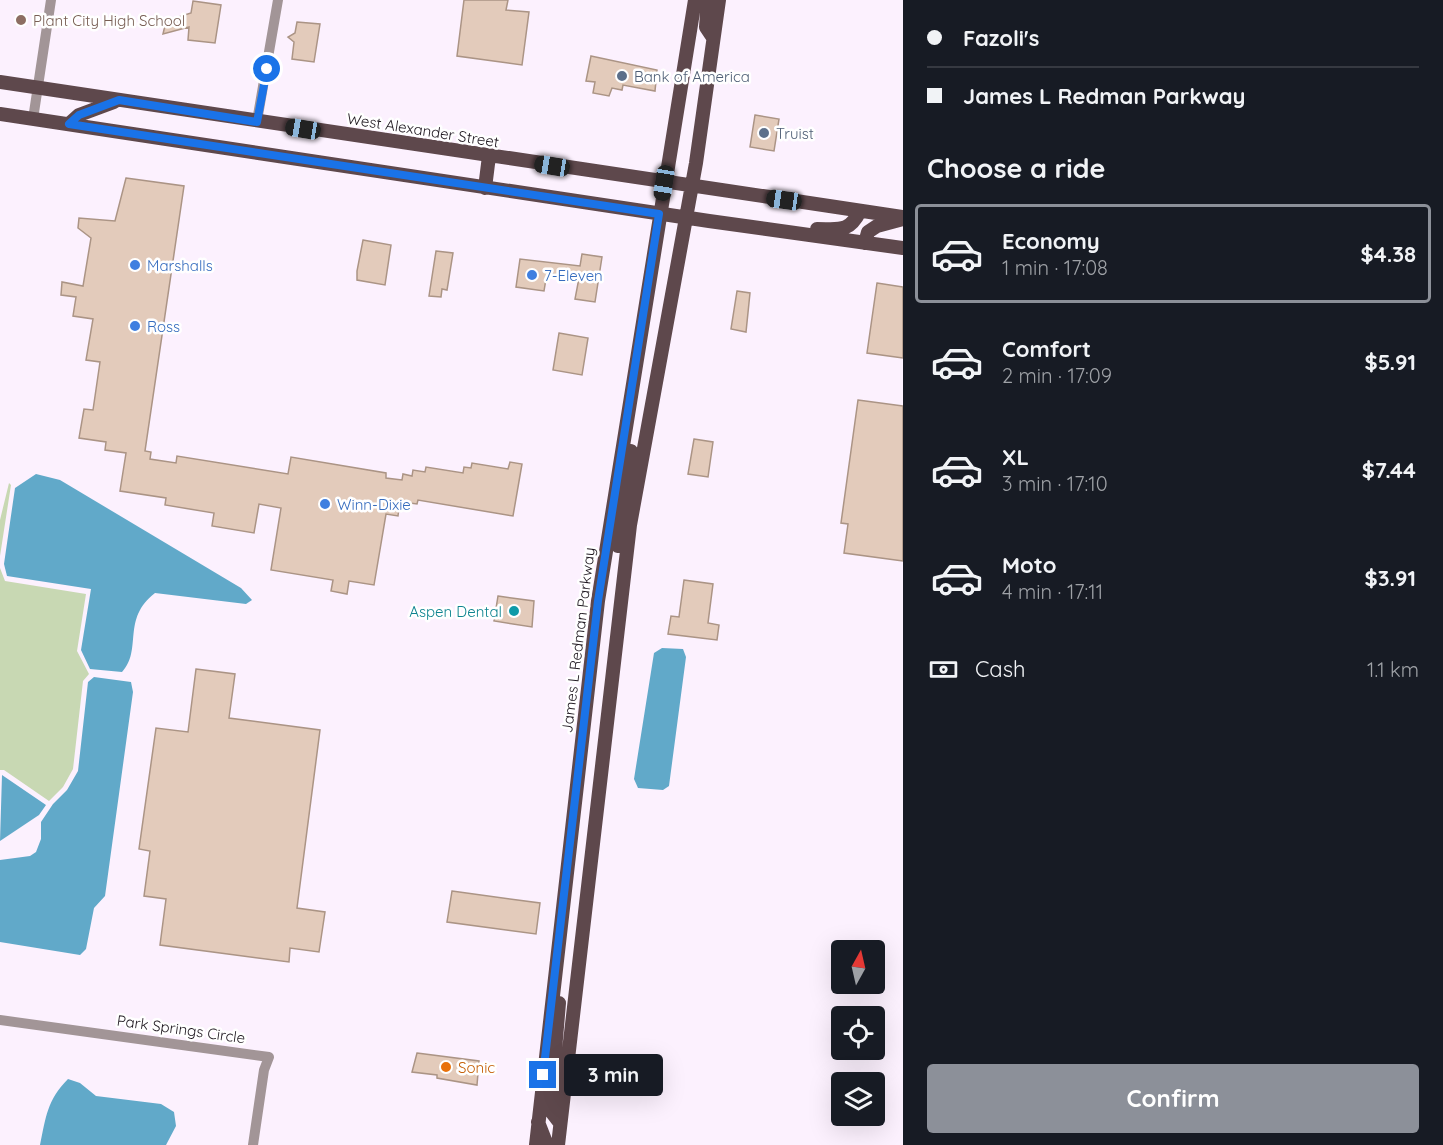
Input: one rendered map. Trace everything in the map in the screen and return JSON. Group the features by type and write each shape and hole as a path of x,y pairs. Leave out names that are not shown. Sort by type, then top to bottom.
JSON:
{"main road":[{"name":"James L Redman Parkway","path":"536,1145 598,601 695,0"},
{"path":"708,0 706,27 714,38"},
{"path":"558,1145 616,638 636,492 686,218 719,0"},
{"name":"West Alexander Street","path":"0,82 903,218"},
{"path":"69,124 79,115 119,100"},
{"path":"0,114 659,214 903,248"},
{"path":"485,188 489,156"},
{"path":"776,229 845,229 851,226 860,211"},
{"path":"865,243 868,232 876,226 903,218"},
{"path":"632,384 636,410 628,474 636,492"},
{"path":"616,483 620,489 623,505 612,592 616,638"},
{"path":"554,983 561,1008 550,1110 560,1124"},
{"path":"538,1122 547,1145"}],"street":[{"path":"33,119 51,0"},
{"path":"257,122 278,0"},
{"name":"Park Springs Circle","path":"0,1020 268,1057 253,1145"}],"green space":[{"path":"9,483 11,485 0,556 0,520"},
{"path":"0,568 5,581 86,594 77,651 89,674 83,681 73,769 63,787 49,801 4,770 0,770"}],"water":[{"path":"36,474 60,480 241,588 252,600 246,604 155,593 138,613 131,654 122,672 90,669 81,650 91,589 7,576 4,564 15,488"},
{"path":"662,648 683,649 686,657 669,786 663,790 638,788 634,779 654,653"},
{"path":"94,677 131,682 133,692 105,896 94,908 86,949 80,955 0,942 0,860 30,856 36,852 41,839 41,822 53,804 67,790 78,771 88,682"},
{"path":"2,775 46,805 39,815 0,841"},
{"path":"68,1079 80,1083 96,1096 161,1104 174,1112 176,1126 166,1145 40,1145 51,1102"}],"building":[{"path":"464,0 508,0 506,10 529,12 522,65 457,56"},
{"path":"193,1 221,5 215,43 188,40 189,27 163,34 166,21 191,13"},
{"path":"297,22 320,24 314,62 292,59 294,42 288,37 295,33"},
{"name":"Bank of America","path":"591,56 657,70 655,91 623,85 622,90 612,88 609,96 593,93 595,82 586,81"},
{"name":"Truist","path":"755,115 779,119 774,151 750,147"},
{"path":"126,178 184,186 145,451 151,452 150,459 176,463 177,456 288,474 291,457 386,473 386,478 402,480 403,474 412,476 413,470 425,472 426,467 463,473 464,467 471,468 472,463 508,469 510,462 522,464 513,516 418,500 417,504 410,503 409,510 399,508 398,516 386,514 374,585 349,581 347,594 331,591 333,580 271,570 281,508 259,504 254,533 212,526 214,513 165,505 166,498 120,491 126,453 105,450 106,442 79,438 84,409 93,410 100,362 86,360 93,319 73,316 76,297 61,295 62,282 83,286 91,238 78,228 79,218 115,221"},
{"path":"363,240 391,245 385,285 357,280"},
{"path":"436,251 453,253 447,290 442,289 441,297 429,296"},
{"name":"7-Eleven","path":"582,254 602,257 595,302 575,299 579,278 547,273 544,291 516,287 520,259 580,266"},
{"path":"877,283 903,287 903,358 867,353"},
{"path":"737,291 750,293 746,332 731,329"},
{"path":"559,333 588,338 582,375 553,370"},
{"path":"858,400 903,406 903,561 844,553 848,524 841,523"},
{"path":"694,439 713,442 708,477 688,474"},
{"path":"684,580 713,584 708,623 719,625 717,640 668,634 671,616 679,617"},
{"name":"Aspen Dental","path":"498,596 534,601 532,627 494,621"},
{"path":"196,669 235,674 229,718 320,730 297,908 325,912 319,952 290,948 289,962 160,945 166,899 144,896 150,851 139,849 156,728 188,732"},
{"path":"452,891 540,903 536,934 447,922"},
{"name":"Sonic","path":"417,1053 479,1061 477,1085 437,1078 437,1075 412,1072"}],"place":[{"name":"Plant City High School","path":"21,20"},
{"name":"Bank of America","path":"622,76"},
{"name":"Truist","path":"764,133"},
{"name":"Marshalls","path":"135,265"},
{"name":"7-Eleven","path":"532,275"},
{"name":"Ross","path":"135,326"},
{"name":"Winn-Dixie","path":"325,504"},
{"name":"Aspen Dental","path":"514,611"},
{"name":"Sonic","path":"446,1067"}],"route":[{"path":"267,69 257,122 119,100 79,115 69,124 659,214 598,601 543,1075"}]}
